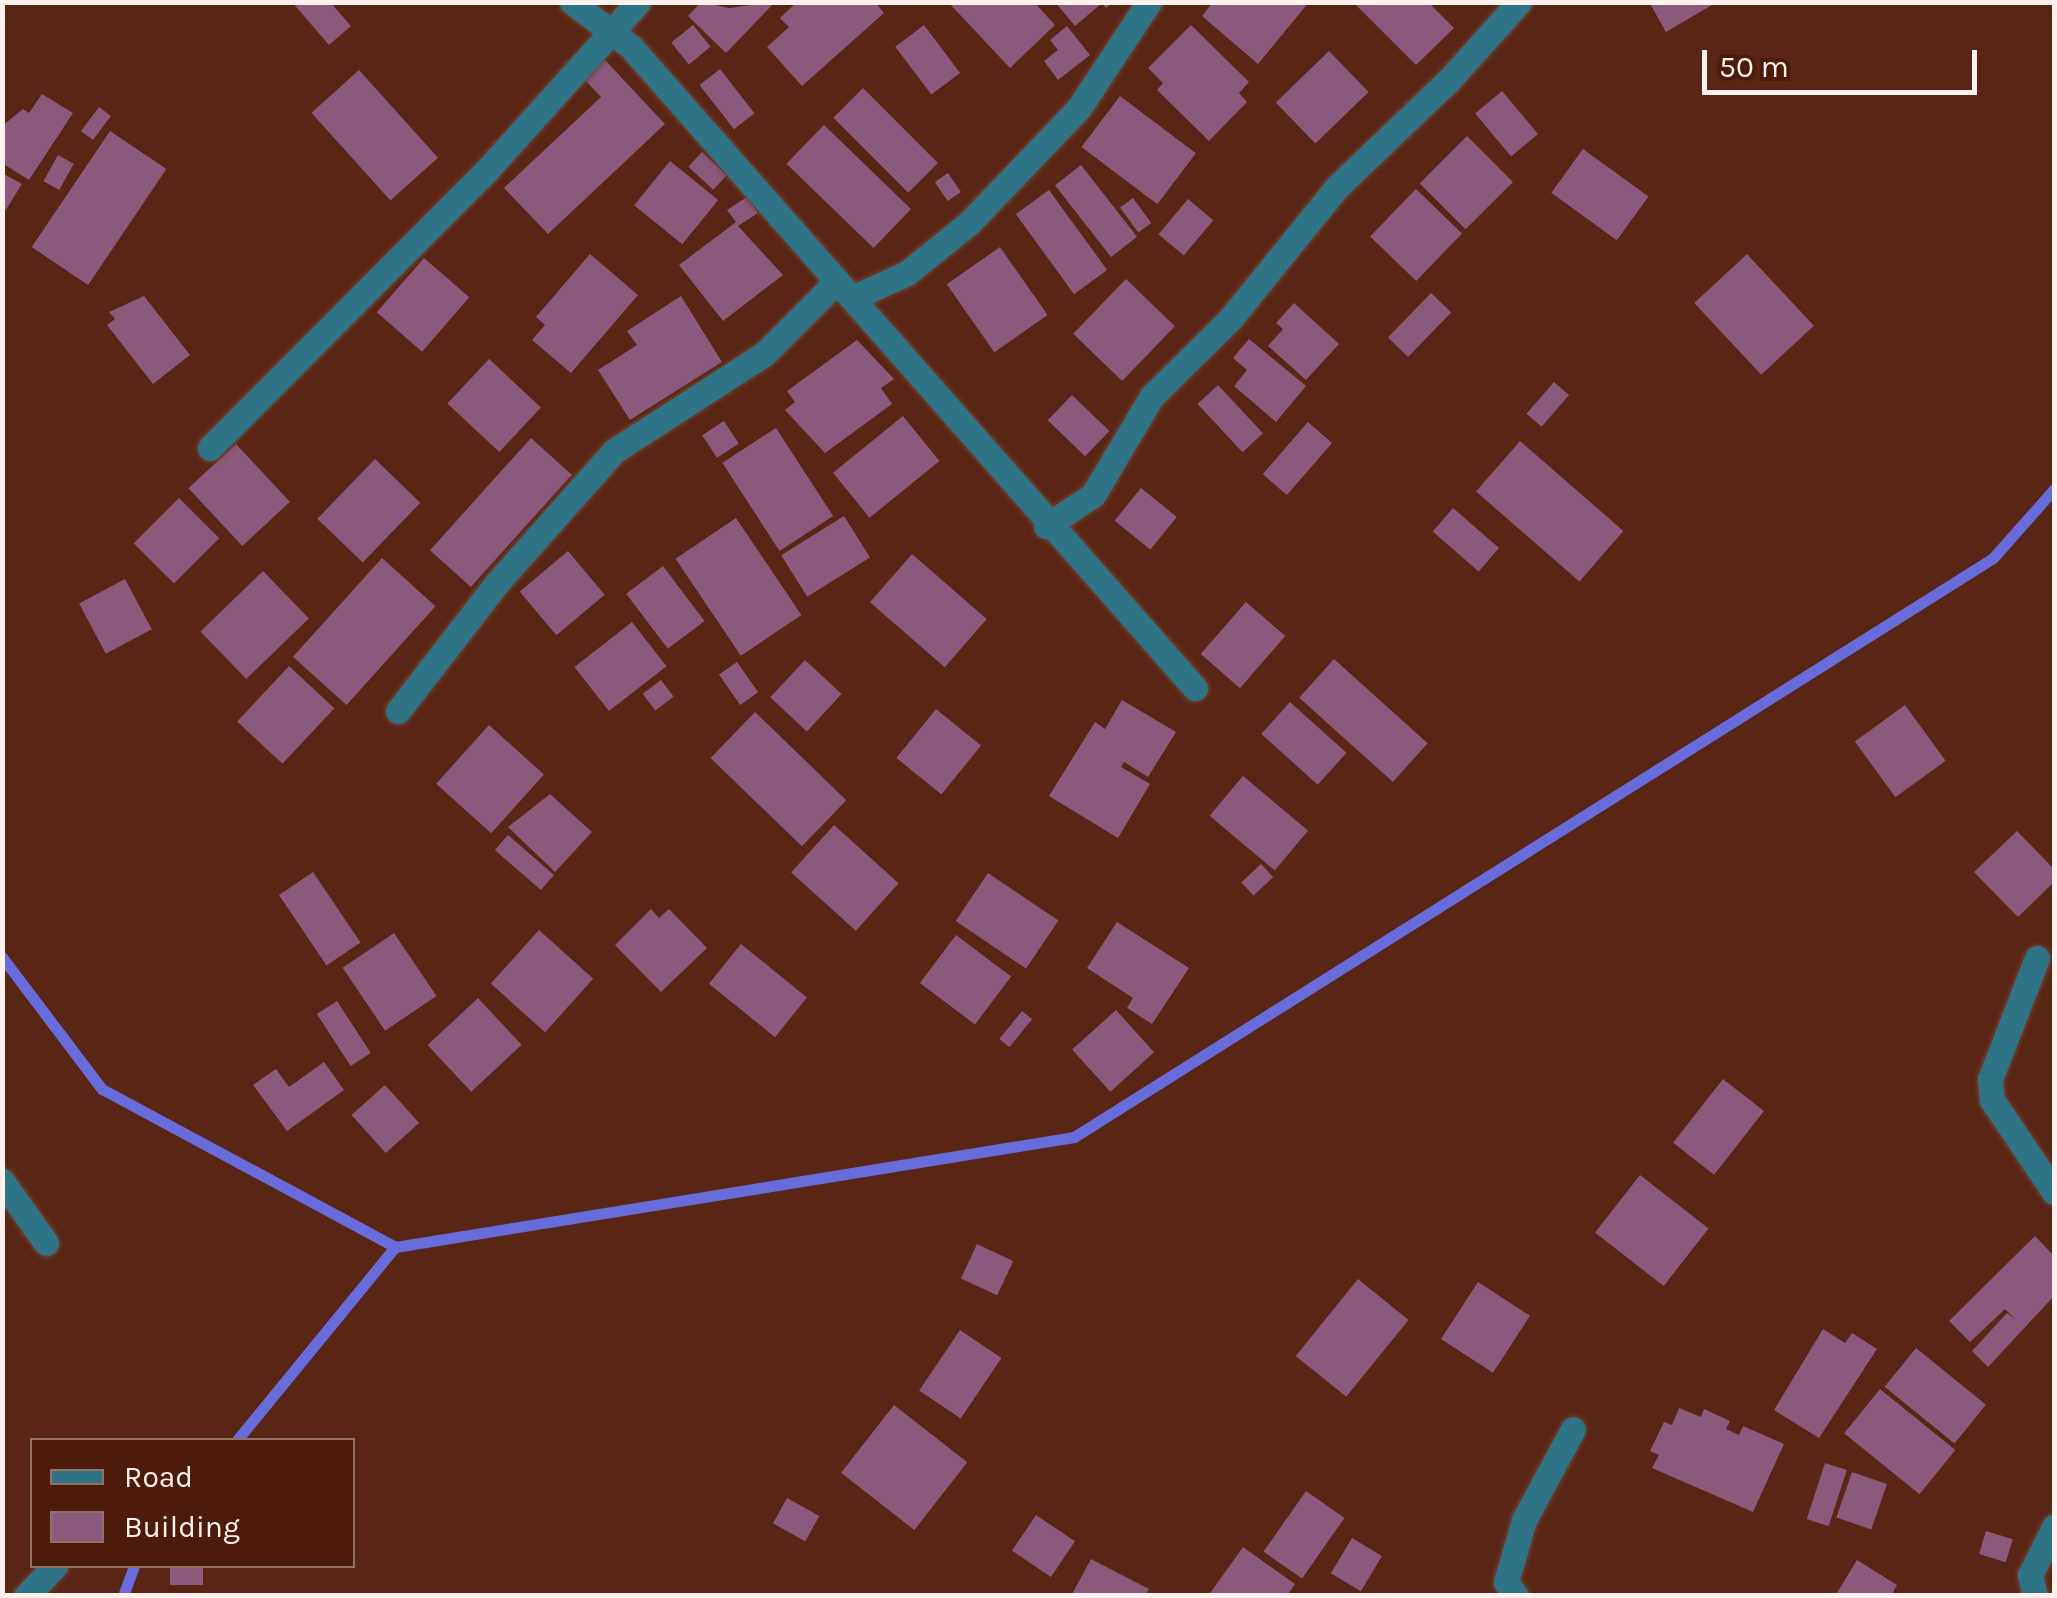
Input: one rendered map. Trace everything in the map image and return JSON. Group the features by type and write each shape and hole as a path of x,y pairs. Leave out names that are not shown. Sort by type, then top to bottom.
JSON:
{"street":[{"path":"572,2 609,28 845,290 1046,526 1194,688"},
{"path":"210,448 486,171 609,28 638,2"},
{"path":"398,711 508,569 614,451 764,354 845,290 907,273 969,222 1079,108 1149,2"},
{"path":"1046,526 1093,494 1152,396 1231,318 1350,174 1449,80 1519,2"},
{"path":"2037,958 1990,1080 1992,1100 2054,1192"},
{"path":"2,1181 46,1243"},
{"path":"1516,1596 1506,1582 1524,1520 1573,1428"},
{"path":"2034,1596 2030,1576 2054,1527"},
{"path":"26,1596 53,1568"}],"building":[{"path":"292,2 330,2 351,26 329,45"},
{"path":"701,2 729,8 775,2 726,53 688,16"},
{"path":"797,2 875,2 884,13 802,86 767,47 789,27 780,18"},
{"path":"948,2 1034,2 1055,25 1010,68"},
{"path":"1055,2 1113,2 1106,8 1102,3 1075,26"},
{"path":"1213,2 1309,2 1258,64 1202,16"},
{"path":"1353,2 1428,2 1454,28 1416,65"},
{"path":"1649,2 1717,2 1666,32"},
{"path":"693,25 711,47 689,64 671,43"},
{"path":"924,25 960,73 931,95 895,47"},
{"path":"1191,25 1249,82 1239,93 1247,102 1209,141 1157,90 1163,83 1148,68"},
{"path":"1067,26 1090,55 1058,80 1044,61 1058,50 1050,40"},
{"path":"1329,51 1369,92 1315,143 1276,102"},
{"path":"604,59 665,124 548,234 504,188 601,97 583,78"},
{"path":"720,69 754,113 734,129 700,85"},
{"path":"359,70 438,158 390,201 311,113"},
{"path":"863,88 938,163 908,193 833,118"},
{"path":"1502,91 1538,134 1511,156 1475,113"},
{"path":"42,94 73,113 29,180 2,163 2,126 23,109 29,113"},
{"path":"1120,96 1196,153 1157,204 1081,147"},
{"path":"99,107 111,116 93,140 81,131"},
{"path":"824,125 911,209 874,248 786,164"},
{"path":"110,131 166,169 88,285 32,247"},
{"path":"1467,136 1513,182 1466,229 1420,183"},
{"path":"1583,149 1649,197 1617,240 1551,193"},
{"path":"702,152 727,175 713,190 688,167"},
{"path":"58,155 74,164 59,190 43,181"},
{"path":"670,161 718,200 682,244 634,205"},
{"path":"1081,165 1137,237 1111,257 1055,185"},
{"path":"2,173 22,184 2,216"},
{"path":"948,173 961,192 948,201 935,182"},
{"path":"1416,189 1462,233 1416,281 1370,236"},
{"path":"1049,190 1107,270 1074,294 1016,214"},
{"path":"747,197 758,213 738,226 783,275 723,321 679,265 736,222 727,210"},
{"path":"1133,198 1151,223 1138,232 1120,207"},
{"path":"1188,199 1213,220 1184,255 1158,234"},
{"path":"1000,247 1048,315 994,352 947,284"},
{"path":"590,254 638,295 571,373 532,340 545,325 536,317"},
{"path":"1747,254 1814,326 1761,375 1694,303"},
{"path":"424,258 469,297 422,352 377,312"},
{"path":"1126,279 1175,326 1122,381 1073,334"},
{"path":"1431,293 1451,312 1408,357 1388,338"},
{"path":"144,296 190,355 153,384 107,325 115,319 109,312"},
{"path":"681,296 722,362 630,420 598,370 637,345 627,331"},
{"path":"1294,303 1339,344 1306,380 1268,346 1283,329 1276,323"},
{"path":"1249,339 1306,386 1276,422 1234,386 1247,370 1233,358"},
{"path":"857,340 894,379 881,388 892,404 825,453 785,410 795,402 787,391"},
{"path":"489,359 541,407 499,452 447,404"},
{"path":"1554,382 1569,395 1542,427 1526,414"},
{"path":"1218,385 1263,433 1243,452 1198,404"},
{"path":"1072,395 1109,431 1085,456 1048,420"},
{"path":"903,416 940,461 870,518 833,473"},
{"path":"724,421 739,444 717,458 702,435"},
{"path":"1308,422 1332,443 1287,495 1263,474"},
{"path":"776,428 833,516 780,551 722,463"},
{"path":"531,438 572,475 471,587 430,550"},
{"path":"1520,441 1623,531 1579,581 1476,492"},
{"path":"236,444 290,502 242,546 188,488"},
{"path":"375,459 420,503 363,562 317,519"},
{"path":"1141,488 1177,517 1150,550 1115,521"},
{"path":"179,498 219,538 174,584 134,543"},
{"path":"1453,508 1499,548 1479,571 1433,531"},
{"path":"844,516 870,558 807,597 781,555"},
{"path":"736,518 801,615 741,656 675,559"},
{"path":"568,551 605,595 556,635 520,591"},
{"path":"912,554 987,619 945,667 870,602"},
{"path":"382,558 436,606 347,705 293,657"},
{"path":"663,566 705,621 668,649 626,594"},
{"path":"263,571 309,618 246,679 200,631"},
{"path":"125,579 152,629 106,654 79,603"},
{"path":"1246,602 1285,636 1240,688 1201,654"},
{"path":"632,622 666,666 609,711 574,667"},
{"path":"1334,659 1428,743 1393,782 1299,698"},
{"path":"805,660 842,694 807,731 770,697"},
{"path":"737,662 758,692 740,705 719,675"},
{"path":"289,666 334,708 283,764 237,722"},
{"path":"661,680 674,697 655,711 643,694"},
{"path":"1122,700 1176,732 1148,777 1124,762 1121,767 1150,784 1118,838 1049,796 1095,722 1105,729"},
{"path":"1290,702 1346,753 1318,785 1261,734"},
{"path":"1905,705 1946,761 1895,797 1855,741"},
{"path":"936,709 981,746 941,794 896,758"},
{"path":"755,712 846,800 802,846 711,758"},
{"path":"489,725 544,775 491,833 436,784"},
{"path":"1243,776 1308,831 1275,870 1210,816"},
{"path":"550,794 592,832 555,872 508,827"},
{"path":"834,825 899,883 856,931 791,873"},
{"path":"2017,831 2054,869 2054,882 2018,917 1974,872"},
{"path":"508,835 554,875 541,890 495,850"},
{"path":"1261,864 1273,877 1254,896 1241,882"},
{"path":"313,872 361,942 327,965 279,895"},
{"path":"988,873 1058,921 1026,969 956,921"},
{"path":"651,909 659,918 669,909 707,948 661,992 615,945"},
{"path":"1117,922 1189,968 1152,1024 1127,1008 1133,998 1087,968"},
{"path":"539,930 593,979 545,1032 491,984"},
{"path":"394,933 436,996 385,1031 343,968"},
{"path":"956,935 1011,977 975,1024 920,983"},
{"path":"741,944 807,997 775,1037 709,984"},
{"path":"478,998 522,1045 471,1092 428,1045"},
{"path":"337,1001 371,1053 351,1066 317,1014"},
{"path":"1116,1010 1154,1052 1110,1092 1072,1049"},
{"path":"1022,1011 1032,1019 1009,1047 999,1039"},
{"path":"324,1062 344,1090 287,1131 253,1085 276,1069 289,1087"},
{"path":"1723,1079 1764,1111 1714,1175 1673,1143"},
{"path":"385,1085 419,1123 386,1153 352,1115"},
{"path":"1640,1175 1709,1229 1664,1286 1595,1233"},
{"path":"2035,1236 2054,1256 2054,1296 1988,1367 1972,1351 2007,1313 2016,1320 2005,1309 1970,1342 1949,1321"},
{"path":"977,1244 1013,1261 997,1295 961,1278"},
{"path":"1358,1279 1409,1320 1346,1397 1296,1356"},
{"path":"1478,1282 1530,1316 1493,1373 1441,1339"},
{"path":"1823,1329 1845,1343 1852,1333 1877,1349 1819,1438 1774,1410"},
{"path":"960,1330 1001,1358 961,1418 919,1391"},
{"path":"1916,1348 1986,1405 1954,1443 1885,1387"},
{"path":"1880,1389 1955,1450 1920,1494 1844,1433"},
{"path":"894,1405 967,1462 914,1530 841,1473"},
{"path":"1679,1408 1701,1417 1704,1409 1730,1421 1726,1429 1739,1435 1743,1426 1784,1444 1753,1512 1652,1468 1659,1455 1650,1451 1664,1422 1672,1425"},
{"path":"1825,1463 1847,1470 1829,1526 1807,1519"},
{"path":"1852,1472 1887,1484 1871,1529 1836,1517"},
{"path":"1306,1491 1345,1518 1302,1579 1264,1552"},
{"path":"787,1498 819,1516 805,1541 773,1523"},
{"path":"1036,1515 1075,1541 1051,1577 1012,1551"},
{"path":"1986,1531 2013,1539 2006,1562 1979,1554"},
{"path":"1352,1538 1382,1556 1361,1591 1331,1573"},
{"path":"1243,1547 1295,1584 1287,1596 1208,1596"},
{"path":"1091,1559 1149,1589 1145,1596 1071,1596"},
{"path":"1857,1560 1897,1585 1891,1596 1835,1596"},
{"path":"170,1568 203,1568 203,1585 170,1585"}],"waterway":[{"path":"239,1438 395,1247 1074,1137 1993,558 2054,489"},
{"path":"2,957 102,1089 395,1247"},
{"path":"123,1596 133,1568"}]}
